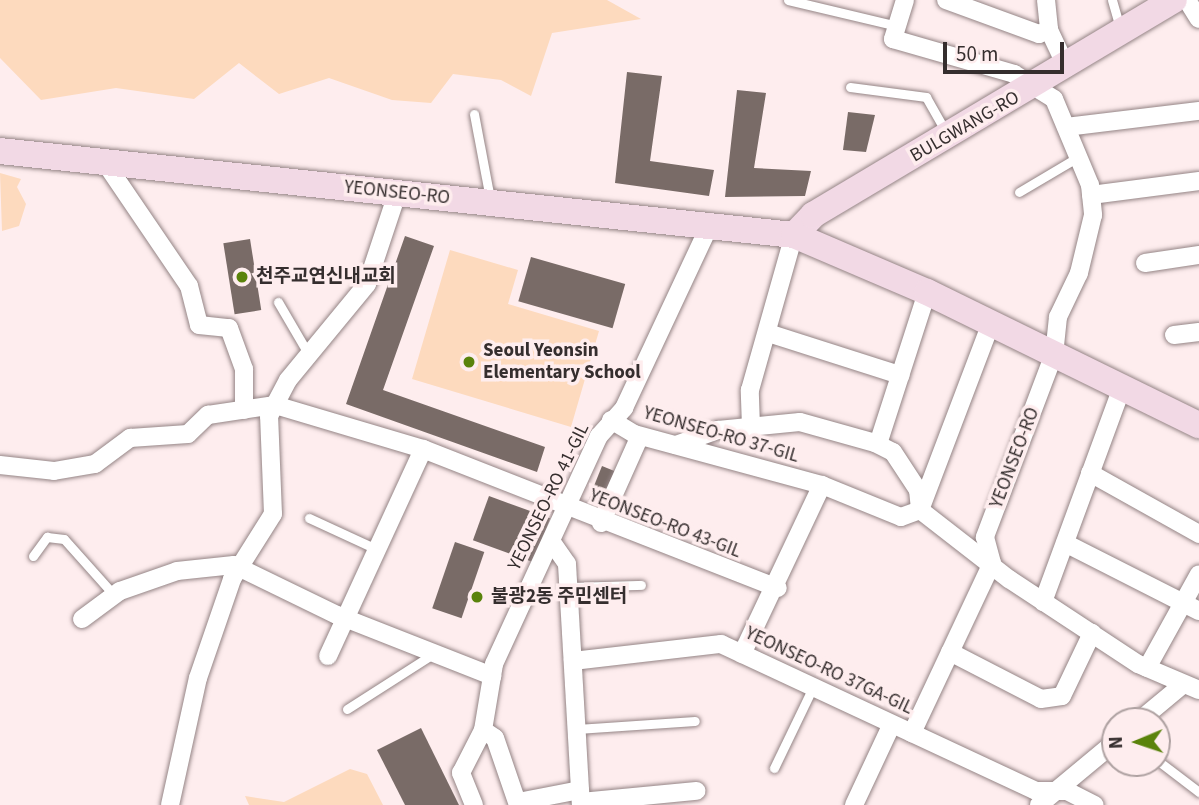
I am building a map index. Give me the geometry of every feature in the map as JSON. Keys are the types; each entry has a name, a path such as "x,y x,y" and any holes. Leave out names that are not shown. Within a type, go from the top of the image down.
{"main road":[{"name":"BULGWANG-RO","path":"794,235 813,215 948,135 1036,87 1172,1"},
{"name":"YEONSEO-RO","path":"0,151 104,160 708,229 794,235 927,292 1199,425"}],"street":[{"path":"905,0 893,39 966,57 1036,87"},
{"path":"946,0 1038,34 1049,30"},
{"path":"1046,0 1049,30 1067,68"},
{"path":"1172,1 1199,19"},
{"name":"YEONSEO-RO","path":"992,563 985,537 1054,354 1058,317 1079,273 1093,215 1091,195 1079,157 1054,99 1036,87"},
{"path":"1066,127 1199,111"},
{"path":"104,160 189,286 198,325 229,328 244,369 244,410"},
{"path":"1091,195 1199,181"},
{"path":"170,805 198,678 240,568 273,514 269,416 309,356 368,284 397,194"},
{"name":"YEONSEO-RO 41-GIL","path":"474,805 461,772 483,730 492,676 566,508 611,421 624,408 708,229"},
{"path":"751,427 750,390 794,235"},
{"path":"1145,263 1199,255"},
{"path":"878,444 927,292"},
{"path":"991,323 920,510 1043,602 1092,634 1181,686 1199,690"},
{"path":"1174,335 1199,332"},
{"path":"768,333 900,375"},
{"path":"1043,602 1122,387"},
{"path":"0,465 54,471 94,464 130,438 188,434 208,415 275,405"},
{"name":"YEONSEO-RO 43-GIL","path":"275,405 423,449 601,523 778,588"},
{"name":"YEONSEO-RO 37-GIL","path":"611,421 640,436 822,485 901,517 920,510 905,471 893,452 878,444 800,422 751,427 676,445"},
{"path":"601,523 640,436"},
{"path":"327,656 423,449"},
{"path":"1090,473 1199,534"},
{"path":"742,654 778,588 822,485"},
{"path":"551,541 567,564 581,799"},
{"path":"1065,543 1191,606"},
{"path":"912,733 992,563"},
{"path":"82,619 114,595 177,571 240,568 433,654 492,676"},
{"path":"1147,668 1191,606 1199,574"},
{"path":"950,652 1041,699 1062,696 1092,634"},
{"name":"YEONSEO-RO 37GA-GIL","path":"573,662 721,644 1035,791 1056,791 1095,805"},
{"path":"1156,707 1181,686"},
{"path":"854,805 892,724"},
{"path":"483,730 495,738 518,804 581,799 675,798 696,791"},
{"path":"1039,805 1101,754"}],"lane":[{"path":"788,0 897,26"},
{"path":"1112,0 1123,34"},
{"path":"850,87 926,97 948,135"},
{"path":"474,114 491,203"},
{"path":"1019,192 1079,157"},
{"path":"278,302 309,356"},
{"path":"309,518 376,549"},
{"path":"33,556 47,537 65,539 114,595"},
{"path":"568,587 641,585"},
{"path":"347,709 433,654"},
{"path":"774,768 813,687"},
{"path":"577,729 695,721"},
{"path":"1171,771 1199,792"}],"shaded area":[{"path":"0,0 607,0 641,19 552,33 531,96 501,80 453,74 431,103 392,100 329,78 279,94 239,63 194,99 116,88 41,100 0,58"},
{"path":"0,173 21,179 17,187 26,204 19,226 2,231"},
{"path":"450,250 518,270 508,304 599,331 571,427 412,379"},
{"path":"350,769 367,774 383,805 249,805 245,796 284,802"}],"building":[{"path":"627,72 662,76 650,161 714,170 709,196 615,183"},
{"path":"737,90 766,93 754,168 811,171 805,196 725,197"},
{"path":"848,112 875,115 866,152 843,150"},
{"path":"405,236 434,246 383,390 545,447 537,472 346,404"},
{"name":"천주교연신내교회","path":"250,239 261,310 235,314 223,243"},
{"path":"531,257 625,284 613,328 518,301"},
{"path":"602,466 619,473 610,493 594,486"},
{"path":"593,489 608,495 599,517 584,511"},
{"path":"489,496 550,518 534,562 473,540"},
{"path":"455,542 484,552 462,618 432,608"},
{"path":"421,728 459,805 405,805 377,750"}],"place":[{"name":"천주교연신내교회","path":"242,277"},
{"name":"Seoul Yeonsin Elementary School","path":"469,362"},
{"name":"불광2동 주민센터","path":"477,597"}]}
